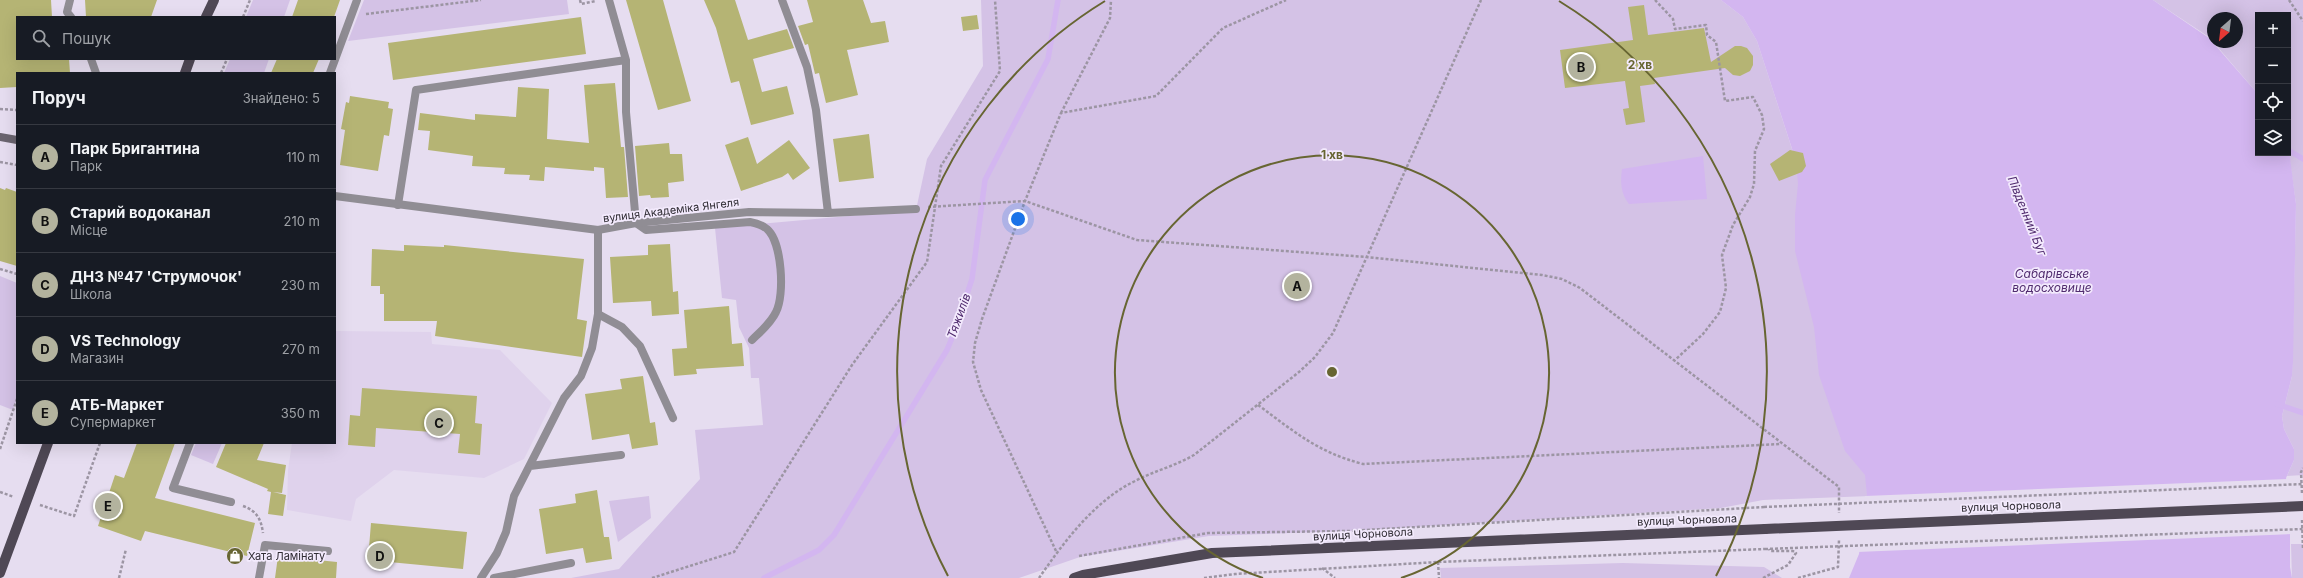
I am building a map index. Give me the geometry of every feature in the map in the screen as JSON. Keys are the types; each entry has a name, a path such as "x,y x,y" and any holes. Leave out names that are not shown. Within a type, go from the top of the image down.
{"main road":[{"path":"206,16 214,0"},
{"path":"185,72 190,60"},
{"path":"0,137 16,140"},
{"path":"0,573 48,444"},
{"name":"вулиця Чорновола","path":"1074,578 1083,575 1212,554 2303,506"}],"street":[{"path":"69,16 67,12 70,0"},
{"path":"336,57 357,0"},
{"path":"609,0 626,60 626,112 636,223 646,230 750,222 767,229 774,237 778,252 782,297 776,313 752,340"},
{"path":"782,0 807,67 816,110 828,213"},
{"path":"90,60 96,72"},
{"path":"330,72 335,60"},
{"path":"398,205 416,90 626,60"},
{"name":"вулиця Академіка Янгеля","path":"336,196 598,230 636,223 749,212 828,213 916,209"},
{"path":"481,578 497,553 506,532 514,496 564,398 581,376 592,348 598,314 598,230"},
{"path":"598,314 622,327 640,346 674,418"},
{"path":"190,444 173,488 231,502"},
{"path":"530,466 620,455"},
{"path":"259,578 264,545 328,551"},
{"path":"494,578 571,563"}],"path":[{"path":"243,16 250,0"},
{"path":"351,16 481,0"},
{"path":"580,0 581,4 604,0"},
{"path":"652,578 734,552 852,365 927,262 937,206 941,166 1000,71 995,0"},
{"path":"1056,551 981,390 973,362 975,343 982,319 1025,202 1061,113 1110,18 1111,0"},
{"path":"1061,113 1156,96 1224,28 1286,0"},
{"path":"1038,578 1056,551 1103,502 1120,489 1136,480 1179,464 1194,455 1315,358 1332,333 1481,0"},
{"path":"1655,0 1673,19 1675,29 1706,25 1707,35 1716,42 1725,101 1753,97 1762,115 1764,129 1754,151 1754,184 1750,197 1733,225 1722,255 1726,288 1720,312 1703,334 1674,361"},
{"path":"2289,0 2303,21"},
{"path":"221,72 227,60"},
{"path":"0,109 16,110"},
{"path":"0,162 16,165"},
{"path":"937,206 1025,202 1137,240 1366,257 1534,274 1562,279 1580,288 1781,444 1839,487"},
{"path":"0,269 16,274"},
{"path":"0,450 16,402"},
{"path":"1258,405 1310,443 1327,453 1363,464 1781,444"},
{"path":"74,516 100,444"},
{"path":"1079,556 1208,533 1348,531 1764,506 2303,484"},
{"path":"231,502 252,510 261,521 264,545"},
{"path":"1204,578 1233,574 1438,562 2303,529"},
{"path":"119,578 126,549"},
{"path":"1764,578 1788,565 1796,553 1793,551 1770,551 1767,549"},
{"path":"1438,562 1439,578"},
{"path":"1798,578 1838,567"},
{"path":"1322,568 1335,578"},
{"path":"1232,578 1233,574"}],"shaded area":[{"path":"253,0 290,0 284,16 246,16"},
{"path":"364,0 567,0 569,14 348,41"},
{"path":"981,0 1721,0 1743,17 1757,41 1792,149 1949,493 1763,500 1721,508 1348,531 1209,536 1080,557 1019,578 571,578 619,569 700,479 695,430 763,425 759,378 751,378 749,348 739,327 736,300 722,298 715,228 916,210 927,159 983,66"},
{"path":"2153,0 2303,0 2303,475 2287,476 2294,460 2294,449 2284,429 2282,416 2292,376 2296,204 2289,156 2291,156 2291,12 2255,12 2255,91 2218,48 2243,48 2243,12 2207,12 2207,36"},
{"path":"230,60 269,60 264,72 224,72"},
{"path":"0,276 16,283 16,402 13,410 0,405"},
{"path":"336,331 431,332 432,344 500,350 552,403 524,459 484,478 394,470 356,499 351,521 287,510 288,470 292,444 336,444"},
{"path":"196,444 222,444 213,464 191,455"},
{"path":"649,496 651,518 618,542 609,501"},
{"path":"2291,544 2303,544 2303,578 2292,578"},
{"path":"1623,563 1764,567 1782,578 1441,578 1440,568"}],"water":[{"name":"Сабарівське водосховище","path":"1721,0 2153,0 2207,37 2207,48 2218,48 2255,91 2255,156 2290,156 2296,204 2293,362 2292,376 2282,416 2284,429 2294,449 2294,460 2286,478 2290,501 2290,567 2292,578 1849,578 1859,554 1867,496 1865,475 1845,451 1819,375 1814,327 1795,251 1795,215 1798,184 1796,161 1757,41 1743,17"},
{"path":"1703,156 1707,199 1629,204 1626,200 1622,188 1622,169"}],"pier":[{"path":"2288,479 2292,500 2293,534 1857,552 1865,496"}],"building":[{"path":"0,0 51,0 52,16 16,16 16,60 69,60 70,72 16,72 16,87 0,88"},
{"path":"85,0 157,0 151,16 86,16"},
{"path":"298,0 340,0 334,16 292,16"},
{"path":"626,0 663,0 691,101 658,110"},
{"path":"704,0 735,0 748,40 787,29 794,48 753,59 762,92 787,86 794,114 751,125 739,81 731,83 716,28"},
{"path":"807,0 863,0 871,23 885,21 889,42 847,50 858,95 826,103 819,73 815,74 808,44 805,45 798,26 813,22"},
{"path":"1644,5 1648,35 1704,28 1711,62 1735,46 1741,46 1747,48 1753,56 1753,65 1750,71 1740,76 1733,75 1725,68 1654,78 1655,84 1640,86 1645,122 1626,125 1623,109 1629,108 1625,81 1565,88 1560,50 1633,40 1628,7"},
{"path":"977,15 979,29 963,31 961,17"},
{"path":"581,17 586,54 393,80 388,43"},
{"path":"277,60 319,60 313,72 271,72"},
{"path":"615,83 621,147 624,147 628,197 606,198 604,168 594,167 594,171 545,167 544,181 529,180 530,175 504,174 505,168 472,166 473,156 428,150 430,131 418,130 420,113 475,120 475,114 516,117 518,87 549,89 547,139 589,143 584,85"},
{"path":"350,96 389,102 388,108 393,109 389,136 384,135 378,171 340,165 345,130 341,129 346,102 349,103"},
{"path":"869,134 874,178 839,182 833,139"},
{"path":"748,137 757,164 789,140 810,168 793,180 788,173 782,177 741,191 725,145"},
{"path":"669,143 670,154 682,154 684,181 668,183 669,197 651,198 650,195 639,196 635,146"},
{"path":"1790,150 1803,153 1806,166 1802,172 1779,181 1770,164"},
{"path":"0,188 5,190 6,188 16,192 16,266 0,261"},
{"path":"670,244 673,292 678,291 679,314 652,316 651,301 613,303 610,257 648,255 648,245"},
{"path":"404,245 444,247 444,245 584,259 577,319 587,321 582,357 435,336 437,321 384,321 384,294 380,294 380,286 371,286 372,249 404,251"},
{"path":"729,306 732,344 742,343 744,366 696,369 697,374 674,376 672,349 687,348 684,310"},
{"path":"643,376 650,423 655,422 658,445 632,449 629,434 592,440 585,394 622,389 620,379"},
{"path":"362,388 477,396 475,423 482,424 480,455 458,453 460,434 376,428 375,447 348,445 350,415 360,416"},
{"path":"137,444 175,444 155,498 255,523 247,556 145,531 141,541 98,526 115,475 124,478"},
{"path":"226,444 264,444 257,460 286,465 282,493 273,492 286,495 283,516 268,514 271,492 267,491 268,489 216,467"},
{"path":"597,490 604,537 609,537 612,559 586,563 583,548 546,554 539,509 576,503 575,494"},
{"path":"371,523 467,532 463,569 368,560"},
{"path":"278,556 337,562 336,578 275,578"}],"waterway":[{"name":"Тяжилів","path":"764,578 819,550 834,535 947,350 972,279 985,180 1048,59 1058,0"},
{"path":"2291,152 2303,159"},
{"path":"2277,404 2303,413"}],"place":[{"name":"Старий водоканал","path":"1581,67"},
{"name":"Парк Бригантина","path":"1297,286"},
{"name":"ДНЗ №47 'Струмочок'","path":"439,423"},
{"name":"АТБ-Маркет","path":"108,506"},
{"name":"Хата Ламінату","path":"235,556"},
{"name":"VS Technology","path":"380,556"}],"water label":[{"name":"Південний Буг","path":"2027,216"}]}
